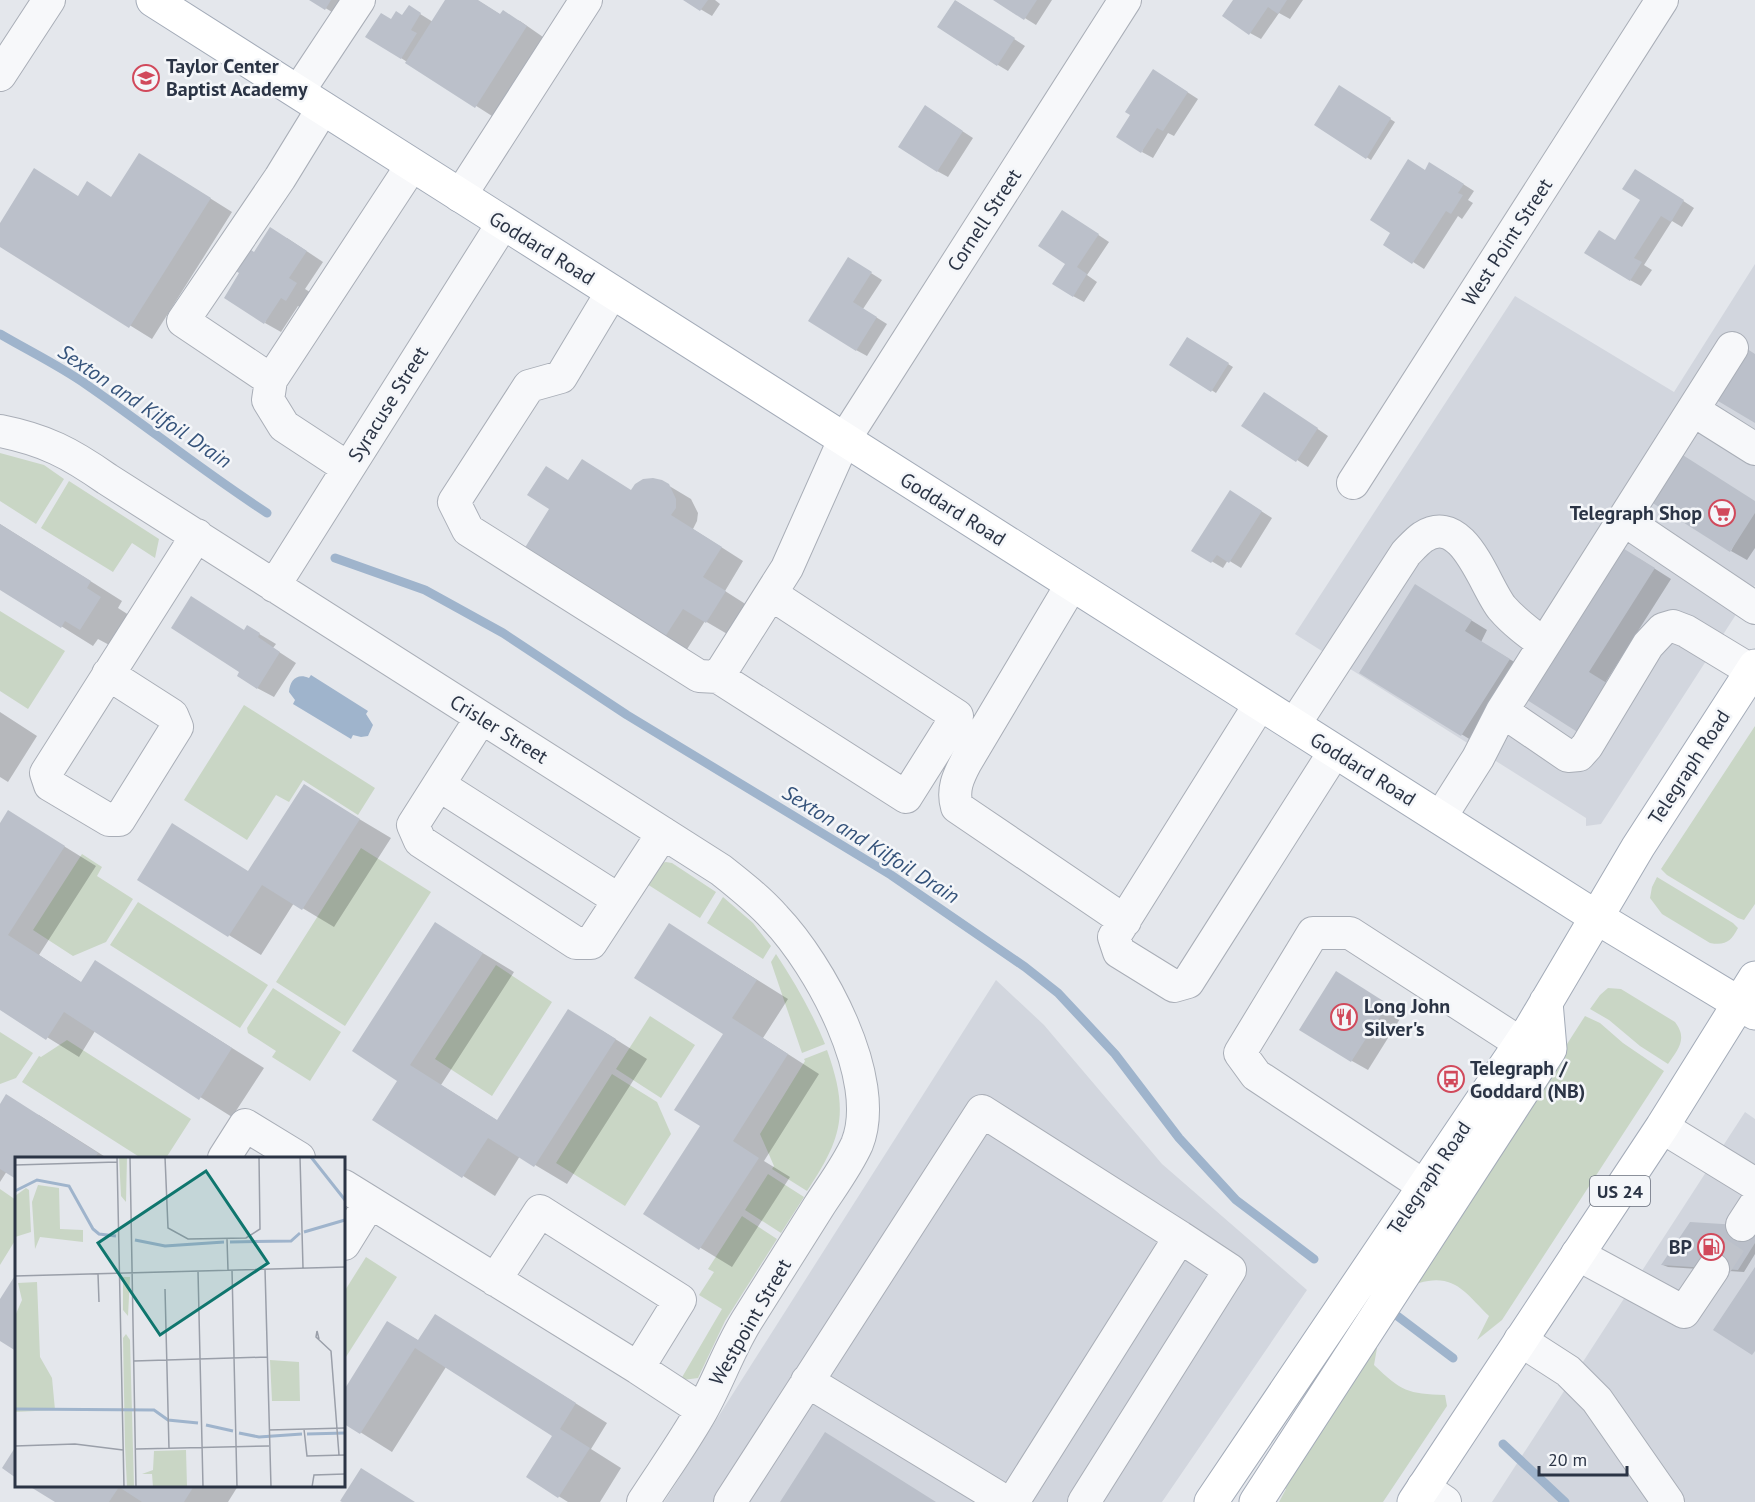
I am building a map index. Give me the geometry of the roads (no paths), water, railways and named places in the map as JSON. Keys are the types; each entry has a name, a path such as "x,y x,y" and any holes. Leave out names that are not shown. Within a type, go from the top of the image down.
{"main road":[{"name":"Goddard Road","path":"153,0 1596,917 1750,998"},
{"name":"Telegraph Road","path":"1211,1502 1520,1043 1638,847 1753,668"},
{"name":"US 24","path":"1427,1497 1461,1431 1750,998"},
{"path":"1256,1502 1550,1049 1546,1002"}],"street":[{"path":"0,75 11,35 49,0"},
{"path":"271,380 183,321 280,178 310,100 359,0"},
{"path":"460,196 586,0"},
{"name":"Cornell Street","path":"718,677 787,568 844,440 1125,0"},
{"name":"West Point Street","path":"1353,483 1662,0"},
{"path":"348,468 284,426 268,400 271,380 412,165"},
{"name":"Syracuse Street","path":"274,586 503,223"},
{"path":"612,292 561,377 529,386 454,502 468,530 699,676 718,677 906,797 957,716 771,594"},
{"path":"1440,818 1479,758 1502,711 1732,348"},
{"path":"1693,410 1755,449"},
{"name":"Crisler Street","path":"0,431 30,437 79,459 274,586 721,870 756,898 784,928 818,976 844,1030 859,1072 863,1098 857,1143"},
{"path":"1624,519 1755,608"},
{"path":"1294,725 1406,553 1422,537 1436,531 1452,535 1462,542 1486,578 1501,607 1544,644"},
{"path":"108,674 172,715 177,727 119,820 109,820 50,785 46,773 108,674 197,535"},
{"path":"1072,584 966,762 957,780 954,797 957,807 1125,921"},
{"path":"1502,711 1568,756 1579,755 1587,746 1648,645 1663,629 1673,626 1686,631 1753,668"},
{"path":"1260,704 1114,937 1119,952 1174,986 1188,982 1335,751"},
{"path":"481,718 413,825 420,841 576,943 591,943 663,833"},
{"path":"439,785 620,900"},
{"path":"1424,1186 1256,1075 1240,1053 1313,933 1350,933 1520,1043"},
{"path":"730,1502 982,1111 1230,1270 1084,1502"},
{"path":"225,1157 245,1125 297,1157"},
{"path":"1662,1127 1755,1184"},
{"name":"Westpoint Street","path":"643,1502 702,1410 745,1322 857,1143"},
{"path":"345,1187 702,1410"},
{"path":"345,1242 370,1202"},
{"path":"495,1280 540,1211 680,1300 638,1368"},
{"path":"1013,1502 1180,1237"},
{"path":"1577,1254 1684,1312 1713,1269"},
{"path":"1520,1340 1568,1371 1597,1400 1668,1502"},
{"path":"807,1381 1006,1502"}],"water":[{"path":"311,675 368,711 366,714 373,725 368,736 353,735 351,739 293,704 295,700 289,692 291,684 298,677 309,678"}],"waterway":[{"name":"Sexton and Kilfoil Drain","path":"0,334 77,378 267,513"},
{"name":"Sexton and Kilfoil Drain","path":"335,558 425,590 503,633 627,715 891,875 1025,967 1058,993 1115,1054 1179,1138 1236,1200 1314,1259"},
{"name":"Sexton and Kilfoil Drain","path":"1396,1315 1453,1358"},
{"name":"Sexton and Kilfoil Drain","path":"1503,1444 1565,1502"}],"tunnel":[{"path":"1713,1269 1742,1225"}],"place":[{"name":"Taylor Center Baptist Academy","path":"146,78"},
{"name":"Telegraph Shop","path":"1722,513"},
{"name":"Long John Silver's","path":"1344,1017"},
{"name":"Telegraph / Goddard (NB)","path":"1451,1079"},
{"name":"BP","path":"1711,1247"}]}
